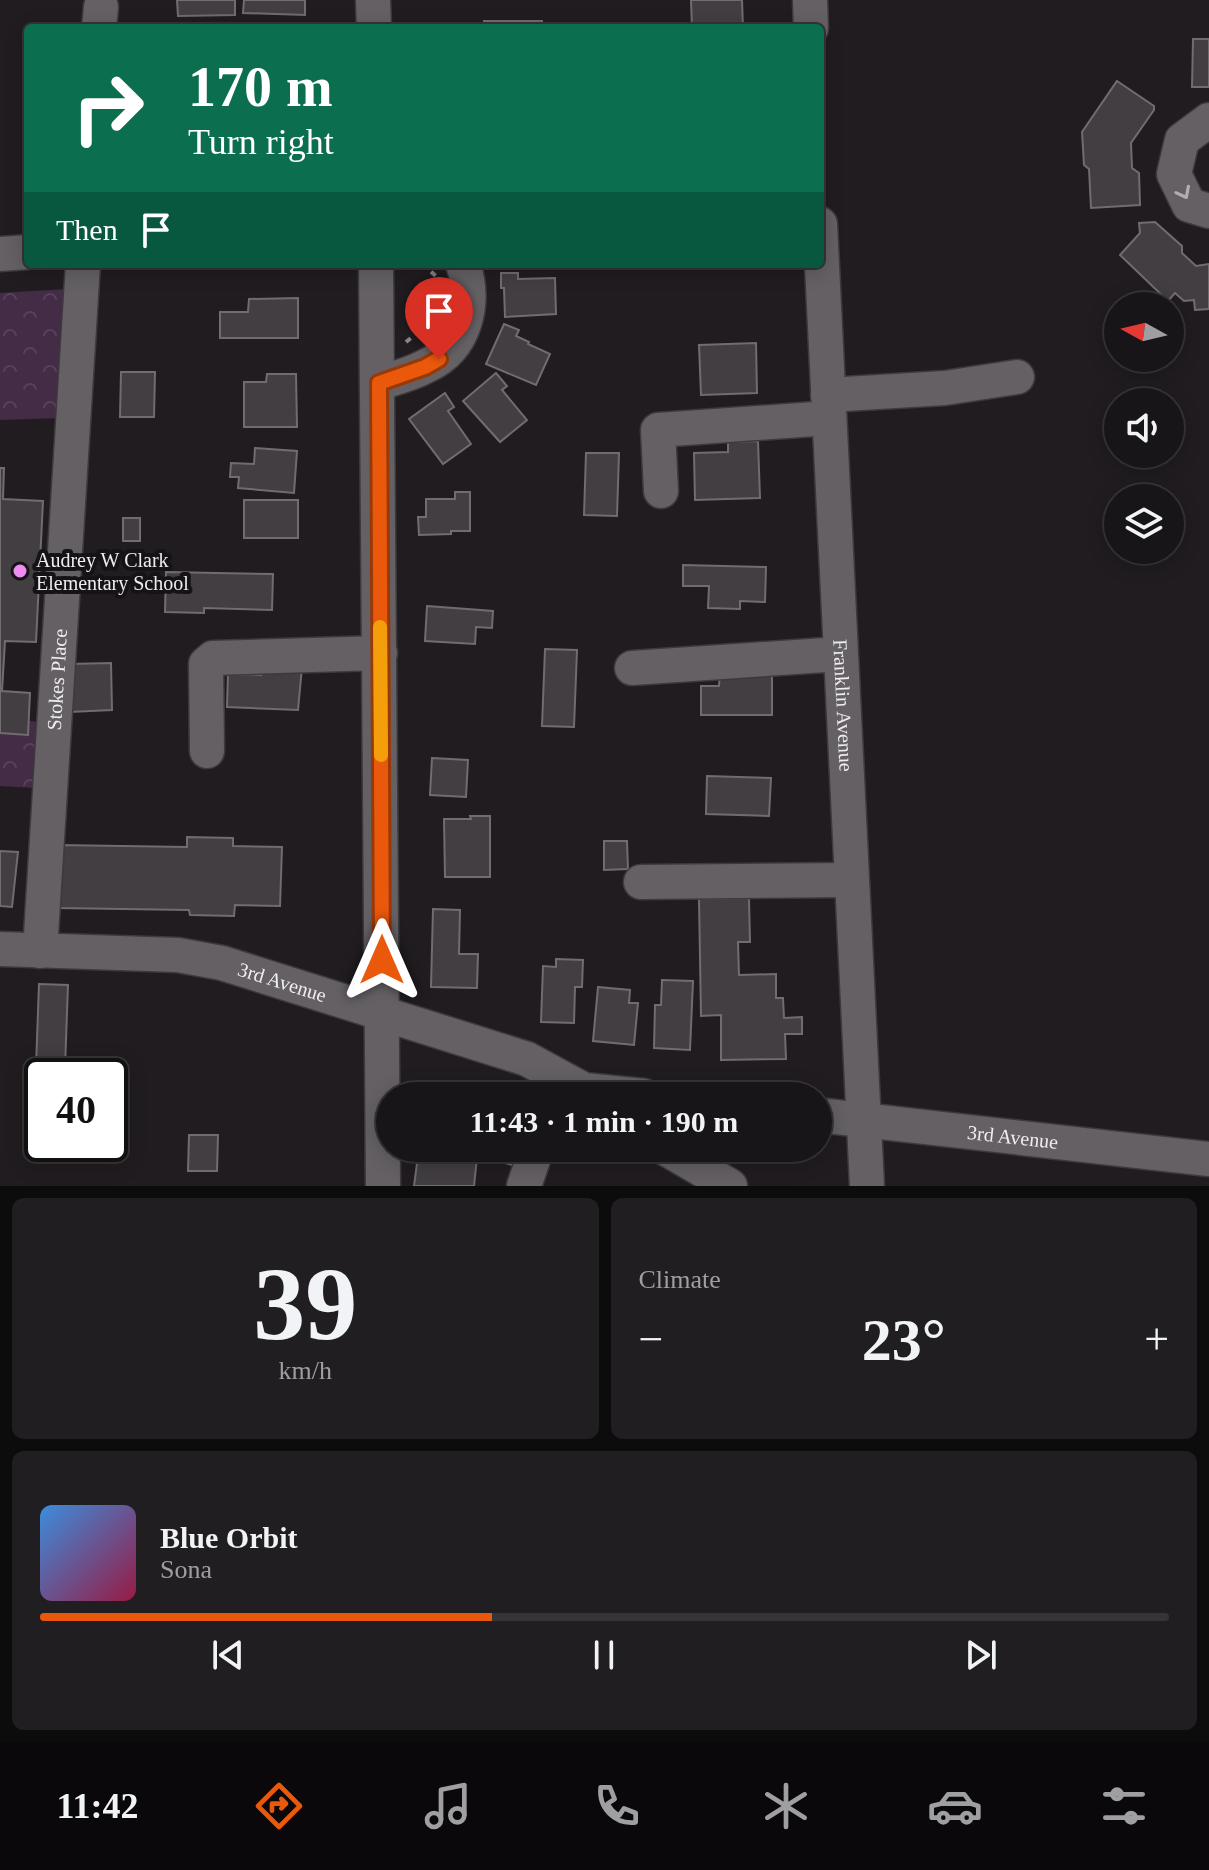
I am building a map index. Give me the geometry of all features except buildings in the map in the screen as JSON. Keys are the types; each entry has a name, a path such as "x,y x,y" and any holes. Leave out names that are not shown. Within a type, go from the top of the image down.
{"street":[{"path":"373,0 374,24"},
{"path":"810,0 811,24"},
{"path":"1209,120 1182,140 1174,174 1189,205 1209,211"},
{"path":"0,254 24,252"},
{"name":"Stokes Place","path":"40,951 83,268"},
{"path":"376,268 383,1186"},
{"path":"379,383 433,363 462,334 468,312 464,268"},
{"name":"Franklin Avenue","path":"822,268 867,1186"},
{"path":"661,491 658,430 1017,377"},
{"path":"207,751 208,660 380,653"},
{"path":"632,668 840,654"},
{"path":"641,882 851,880"},
{"name":"3rd Avenue","path":"0,949 178,955 222,963 527,1059 561,1082"},
{"name":"3rd Avenue","path":"832,1116 1209,1159"},
{"path":"524,1186 532,1162"},
{"path":"689,1162 730,1186"}],"path":[{"path":"427,268 437,276 437,290"},
{"path":"396,345 404,344 438,316"}],"green space":[{"path":"67,289 60,418 0,420 0,293"},
{"path":"29,721 40,722 36,788 0,786 0,733 28,735"}],"slow traffic":[{"path":"380,627 381,755"}],"place":[{"name":"Audrey W Clark Elementary School","path":"20,571"}],"route":[{"path":"382,960 379,383 439,359"}]}
